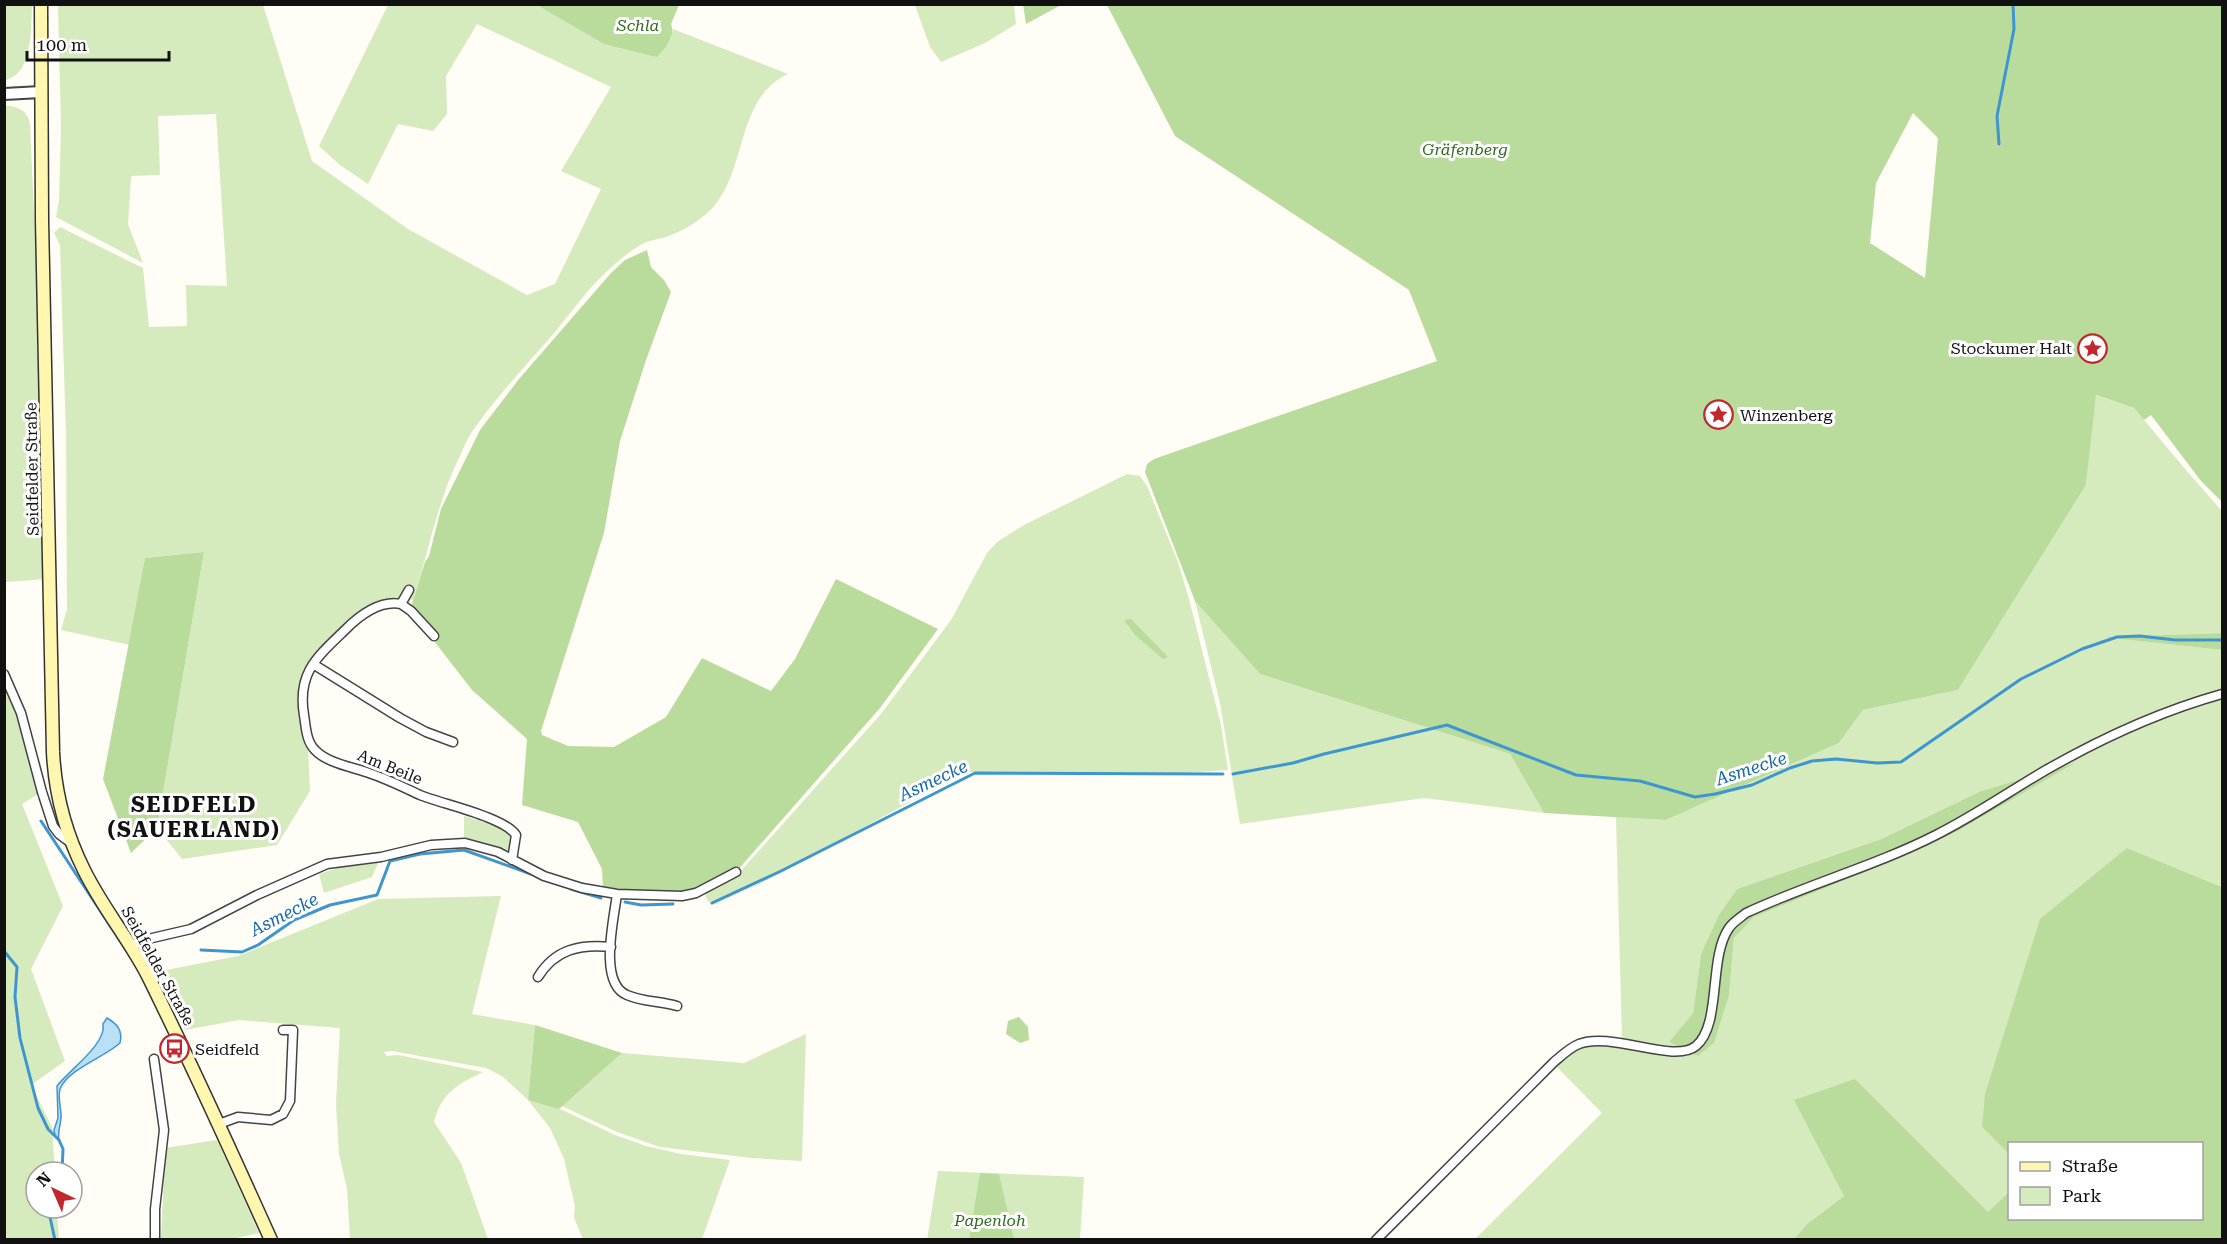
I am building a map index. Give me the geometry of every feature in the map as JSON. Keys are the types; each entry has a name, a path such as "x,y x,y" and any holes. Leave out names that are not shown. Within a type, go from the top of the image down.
{"main road":[{"name":"Seidfelder Straße","path":"41,4 54,772 72,843 85,872 131,946 169,1019 219,1124 269,1239"}],"street":[{"path":"4,94 41,92"},
{"path":"409,590 401,604 411,610 434,636"},
{"name":"Am Beile","path":"401,604 388,604 359,618 332,643 314,664 307,674 302,691 307,736 314,750 324,757 512,829 516,835 512,860"},
{"path":"314,664 400,718 426,732 453,742"},
{"name":"Seidfelder Straße","path":"4,674 21,713 53,826 59,834 72,843"},
{"path":"1376,1239 1520,1095 1570,1049 1592,1041 1680,1052 1696,1046 1705,1032 1710,1016 1719,951 1723,940 1735,921 1746,913 1926,841 2098,742 2159,715 2223,694"},
{"path":"131,946 148,939 191,929 257,895 327,864 381,857 431,845 465,843 498,852 544,876 582,888 616,894 682,896 696,893 736,873"},
{"path":"616,894 611,974 619,990 634,998 661,1001 677,1006"},
{"path":"538,977 544,967 570,950 584,946 611,947"},
{"path":"219,1124 238,1117 271,1120 283,1114 288,1108 293,1030 283,1030"},
{"path":"154,1059 164,1130 154,1209 155,1239"}],"green space":[{"path":"1023,4 1061,4 1061,5 1026,24"},
{"path":"4,5 32,5 26,60 14,76 5,80"},
{"path":"58,5 263,5 312,161 408,229 527,295 555,284 601,189 561,171 611,87 477,24 446,76 447,114 433,131 398,124 368,184 340,165 319,146 388,5 537,5 554,14 670,41 673,29 788,74 772,85 760,99 751,115 733,171 715,205 699,220 686,228 640,245 607,271 504,390 473,430 443,496 413,600 396,597 381,602 307,668 301,680 297,700 308,748 310,791 277,845 182,859 157,828 204,552 145,558 130,645 61,630 67,609 66,435 60,245 54,233 60,227 143,268 149,327 187,326 186,285 227,286 216,114 158,116 160,175 131,176 128,224 143,263 56,217 59,201 61,128"},
{"name":"Schla","path":"537,5 679,5 671,24 671,38 657,57 604,44"},
{"path":"915,5 1014,5 1016,24 985,43 941,62 930,47"},
{"name":"Gräfenberg","path":"1107,5 2222,5 2222,502 2201,481 2151,415 2144,420 2134,408 2096,395 2086,485 1958,690 1863,710 1839,743 1666,820 1544,813 1510,754 1260,674 1195,601 1145,472 1147,464 1154,459 1437,361 1409,290 1175,136","holes":["1913,113 1938,138 1925,278 1870,243 1876,183"]},
{"path":"4,105 24,112 30,124 46,579 6,582"},
{"path":"647,250 651,267 664,280 671,292 620,441 604,533 541,731 542,735 568,746 614,747 666,717 702,658 771,691 795,659 836,579 938,629 880,708 736,872 695,891 664,895 603,890 602,869 578,822 522,805 527,739 472,690 410,610 429,556 441,509 480,430 519,379 611,273 625,260"},
{"path":"2095,395 2134,408 2222,511 2222,633 2110,637 2222,650 2222,691 2164,710 2029,777 1981,791 1881,839 1737,889 1701,954 1693,1013 1669,1042 1680,1047 1622,1040 1616,817 1666,820 1839,743 1863,710 1958,690 2086,485"},
{"path":"1127,474 1140,476 1147,486 1178,562 1221,725 1228,770 1184,773 971,772 950,780 773,877 713,905 707,900 704,891 738,874 881,714 951,620 987,553 997,542 1024,525"},
{"path":"204,552 157,828 131,853 103,779 145,558"},
{"path":"1195,601 1260,674 1510,754 1544,813 1424,798 1240,824 1220,703"},
{"path":"1131,619 1168,657 1163,659 1135,635 1124,620"},
{"path":"2222,633 2222,650 2104,637"},
{"path":"4,679 15,705 40,793 22,804 63,906 31,969 65,1061 31,1085 52,1127 54,1160 24,1160 24,1220 58,1220 59,1239 5,1239"},
{"path":"2222,697 2222,887 2127,848 1982,1127 2008,1152 2008,1193 1988,1213 1844,1196 1807,1224 1794,1239 1474,1240 1602,1113 1555,1065 1573,1051 1591,1044 1681,1055 1729,995 1734,938 1754,917 1875,868 2072,765 2055,769 2163,717"},
{"path":"2075,763 1959,830 1875,868 1754,917 1734,938 1729,995 1714,1043 1698,1056 1669,1042 1693,1013 1701,954 1719,915 1737,889 1881,839 1981,791"},
{"path":"464,816 493,825 511,835 510,851 464,837"},
{"path":"2127,848 2222,887 2222,1239 1794,1239 1807,1224 1844,1196 1794,1100 1855,1079 1988,1212 2008,1193 2008,1220 2203,1220 2203,1142 2008,1142 2008,1153 1982,1127 1985,1094 2040,919"},
{"path":"359,861 378,863 372,877 324,893 319,874"},
{"path":"501,896 472,1014 535,1025 528,1100 502,1076 486,1068 392,1051 384,1052 387,1056 398,1055 483,1072 458,1085 446,1097 434,1122 461,1163 488,1239 350,1239 347,1189 339,1154 336,1104 340,1028 239,1020 185,1030 156,972 238,956 378,899"},
{"path":"1019,1017 1028,1027 1029,1040 1020,1043 1006,1034 1008,1021"},
{"path":"535,1025 622,1053 559,1109 528,1100"},
{"path":"806,1034 802,1161 751,1158 660,1147 617,1132 562,1106 622,1053 744,1063"},
{"path":"528,1100 556,1107 615,1135 646,1146 681,1154 730,1160 702,1239 583,1239 574,1218 575,1206 564,1159 550,1128"},
{"path":"217,1140 259,1233 232,1239 161,1240 165,1148"},
{"path":"938,1171 1084,1177 1080,1239 927,1240"},
{"name":"Papenloh","path":"980,1173 999,1174 1014,1239 969,1239"}],"water":[{"path":"107,1018 118,1028 121,1034 120,1043 79,1069 64,1082 59,1092 61,1117 59,1140 54,1130 58,1118 57,1086 99,1040"}],"waterway":[{"path":"1999,144 1997,116 2014,29 2013,4"},
{"name":"Asmecke","path":"1233,774 1293,763 1447,725 1576,775 1640,781 1695,797 1752,785 1812,761 1836,759 1877,763 1901,762 2021,679 2082,649 2117,637 2222,640"},
{"name":"Asmecke","path":"712,903 781,871 975,773 1223,774"},
{"name":"Asmecke","path":"41,821 132,959"},
{"name":"Asmecke","path":"201,950 242,952 258,945 294,920 330,905 377,895 390,861 420,854 464,850 531,874"},
{"name":"Asmecke","path":"571,889 601,898"},
{"name":"Asmecke","path":"625,902 641,905 673,904"},
{"path":"4,951 17,967 15,997 20,1038 38,1108 48,1129 59,1140 63,1149 63,1160"},
{"path":"51,1220 55,1240"}],"place":[{"name":"Stockumer Halt","path":"2093,348"},
{"name":"Winzenberg","path":"1719,415"},
{"name":"Seidfeld","path":"174,1049"}],"district":[{"name":"SEIDFELD (SAUERLAND)","path":"194,816"}]}
